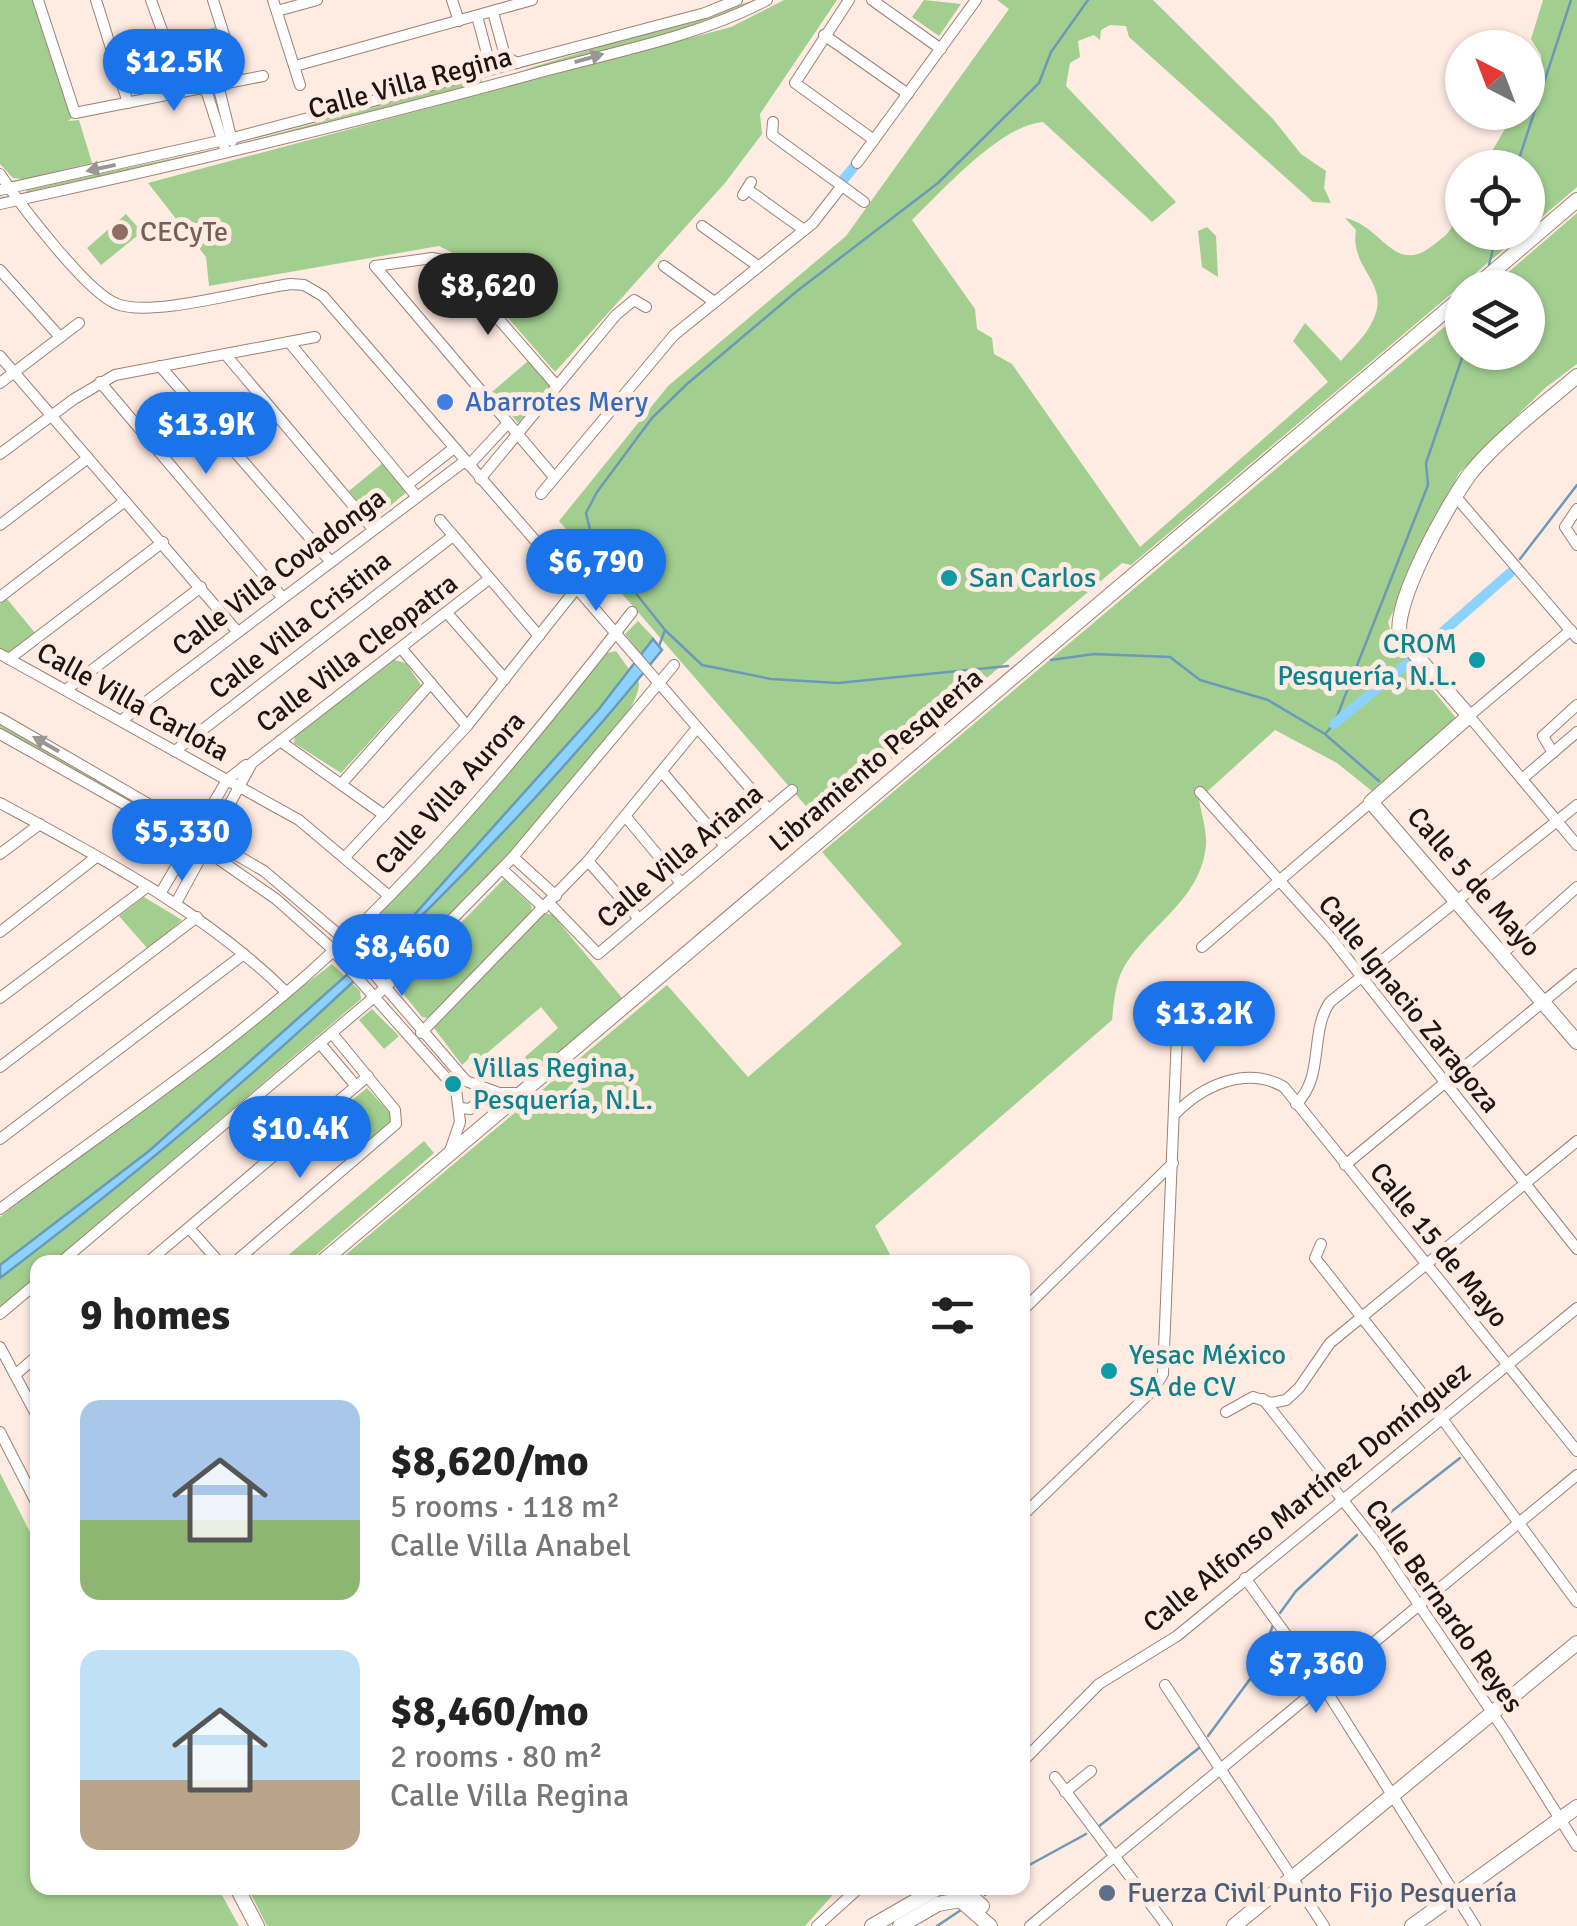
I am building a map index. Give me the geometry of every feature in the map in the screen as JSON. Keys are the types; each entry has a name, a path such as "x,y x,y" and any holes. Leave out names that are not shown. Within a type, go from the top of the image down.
{"main road":[{"path":"1495,270 1577,200"},
{"name":"Libramiento Pesquería","path":"330,1255 1445,311"},
{"path":"1371,802 1470,716 1405,644 1396,625 1407,594 1456,498 1496,448 1577,376"},
{"name":"Calle 5 de Mayo","path":"1371,802 1577,1042"},
{"path":"1234,1926 1577,1643"},
{"path":"1412,1926 1577,1807"},
{"path":"242,1895 257,1926"},
{"path":"872,1926 926,1895"},
{"path":"900,1926 953,1895"},
{"path":"961,1895 990,1926"},
{"path":"962,1895 998,1926"}],"street":[{"path":"38,0 72,110 78,114 263,76"},
{"path":"96,0 128,104"},
{"path":"152,0 213,88"},
{"path":"213,0 213,88 225,137 240,152"},
{"path":"300,86 275,6 317,0"},
{"path":"452,0 459,21"},
{"path":"295,66 532,0"},
{"name":"Calle Villa Regina","path":"480,88 499,66 706,13 736,0"},
{"name":"Calle Villa Regina","path":"11,192 240,152 720,21 768,0"},
{"path":"849,0 796,78 797,86 874,140"},
{"path":"872,0 941,49"},
{"path":"857,163 971,2"},
{"path":"493,12 499,66"},
{"path":"478,16 499,66"},
{"path":"824,35 908,94"},
{"path":"520,62 518,70 524,76"},
{"path":"480,88 487,81 480,74 499,66 524,76"},
{"name":"Calle Villa Regina","path":"11,192 480,74"},
{"path":"773,122 772,136 864,202"},
{"path":"218,157 225,137"},
{"path":"541,494 645,366 713,301 804,230 841,187"},
{"path":"747,188 804,230"},
{"path":"11,192 96,292 118,305 148,308 284,284 309,287 328,301 769,810"},
{"path":"702,226 758,266"},
{"path":"554,477 379,268 444,260 556,385"},
{"path":"664,266 713,301"},
{"path":"0,270 60,336"},
{"path":"480,479 630,301 646,307"},
{"path":"0,383 79,322"},
{"path":"0,454 100,382 160,366 315,337"},
{"path":"288,342 417,497"},
{"path":"226,355 373,529"},
{"path":"0,356 236,630"},
{"path":"160,366 330,561"},
{"path":"100,382 282,597"},
{"name":"Calle Villa Covadonga","path":"122,720 236,630 467,463 508,423"},
{"name":"Calle Villa Covadonga","path":"407,485 454,448"},
{"path":"0,525 88,458"},
{"path":"1456,498 1574,634 1470,716 1577,845"},
{"path":"0,598 125,501"},
{"path":"1577,509 1565,527 1577,545"},
{"path":"440,520 539,636"},
{"name":"Calle Villa Cristina","path":"175,751 453,536"},
{"path":"4,656 163,542"},
{"name":"Calle Villa Cleopatra","path":"160,894 232,782 489,579"},
{"path":"67,690 201,587"},
{"path":"346,856 467,726 576,589"},
{"name":"Calle Villa Aurora","path":"0,1209 286,992 339,947 537,733 632,612"},
{"path":"447,613 504,679"},
{"path":"402,648 467,726"},
{"name":"Calle Villa Carlota","path":"4,656 299,820 388,895"},
{"path":"69,1255 326,1039 378,990 513,857 674,665"},
{"path":"343,782 431,683"},
{"path":"1553,753 1543,736 1577,705"},
{"path":"0,718 210,837 273,878 378,990 423,1031 466,1081 499,1093 525,1092"},
{"path":"413,1040 588,861 697,728"},
{"path":"1522,778 1577,732"},
{"path":"0,734 204,849 339,947 357,954 413,1040 456,1089 460,1104"},
{"path":"280,741 343,782 384,815"},
{"path":"663,773 725,846"},
{"name":"Calle Villa Cleopatra","path":"176,903 210,837 232,782"},
{"name":"Calle Villa Ariana","path":"550,902 596,955 792,790"},
{"name":"Calle Ignacio Zaragoza","path":"1200,792 1362,980 1577,1248"},
{"path":"1202,948 1371,802"},
{"path":"0,803 176,903 244,954 286,992"},
{"path":"1296,1104 1312,1080 1322,1015 1333,999 1362,980 1577,805"},
{"path":"626,818 681,883"},
{"path":"0,854 40,824"},
{"path":"513,857 550,902"},
{"path":"0,932 95,858"},
{"path":"588,861 638,919"},
{"path":"502,869 550,902"},
{"path":"1503,953 1577,887"},
{"path":"0,998 147,888"},
{"path":"0,1067 198,918"},
{"path":"0,1139 244,954"},
{"path":"1345,1165 1577,974"},
{"path":"1030,1508 1154,1389 1163,1374 1178,1011"},
{"path":"243,1255 397,1120 396,1110 368,1076 326,1039"},
{"path":"326,1039 356,1086"},
{"path":"157,1255 368,1076"},
{"name":"Calle 15 de Mayo","path":"1176,1114 1217,1082 1259,1079 1284,1087 1577,1451"},
{"path":"444,1158 460,1124 464,1086 480,1087"},
{"path":"460,1104 470,1108 483,1097 480,1087"},
{"path":"497,1115 504,1101 499,1093"},
{"path":"460,1124 465,1131 481,1128"},
{"path":"1226,1412 1254,1397 1279,1403 1299,1388 1330,1342 1577,1141"},
{"path":"1030,1303 1174,1163"},
{"path":"190,1228 213,1255"},
{"path":"1321,1244 1314,1258 1443,1420 1577,1602"},
{"path":"0,1314 30,1289"},
{"name":"Calle Alfonso Martínez Domínguez","path":"1030,1754 1099,1684 1177,1636 1577,1308"},
{"path":"0,1347 30,1403"},
{"path":"14,1374 30,1361"},
{"name":"Calle Bernardo Reyes","path":"1263,1400 1419,1604 1577,1846"},
{"path":"0,1432 30,1490"},
{"path":"1030,1926 1577,1475"},
{"path":"1246,1578 1322,1684 1474,1926"},
{"path":"1165,1684 1324,1926"},
{"path":"1065,1792 1092,1771"},
{"path":"1054,1777 1113,1860 1167,1926"},
{"path":"817,1926 843,1895"},
{"path":"831,1911 850,1895"}],"green space":[{"path":"0,0 35,0 72,118 68,121 79,120 92,163 23,179 13,178 0,164"},
{"path":"755,0 641,41 523,70"},
{"path":"784,0 837,0 760,114 762,134 725,183 555,372 451,252 439,246 209,286 206,257 148,183 731,27"},
{"path":"924,0 961,4 939,36 912,17"},
{"path":"997,0 1153,0 1273,119 1301,154 1326,171 1324,188 1331,203 1313,202 1129,37 1126,26 1110,25 1101,30 1100,40 1094,35 1078,41 1080,57 1070,63 1066,86 1176,202 1152,222 1043,122 1009,134 991,147 912,220 975,309 977,329 992,338 994,354 1012,364 1140,547 1328,382 1293,341 1305,323 1341,361 1368,329 1377,310 1375,287 1359,256 1356,230 1345,218 1358,222 1388,246 1408,255 1419,254 1445,235 1445,250 1503,250 1479,270 1445,270 1445,299 1131,565 1122,563 827,814 812,813 559,521 668,386 846,236 1009,9"},
{"path":"1543,0 1577,0 1577,187 1545,214 1545,150 1493,150 1504,130 1545,130 1545,30 1534,30"},
{"path":"215,27 230,71 191,81 175,41"},
{"path":"481,78 482,84 249,143 250,141"},
{"path":"215,152 26,192 27,189"},
{"path":"1577,213 1577,364 1545,388 1459,473 1388,622 1394,643 1456,718 1373,792 1337,763 1275,730 1199,799 1206,839 1202,864 1185,896 1124,967 1112,1020 875,1226 890,1255 345,1255 667,985 748,1077 902,944 822,852 1445,326 1445,370 1545,370 1545,270 1511,270 1534,250 1545,250 1545,241"},
{"path":"126,214 142,232 101,265 87,248"},
{"path":"1207,227 1216,236 1218,277 1202,267 1198,231"},
{"path":"528,361 550,386 518,423 492,392"},
{"path":"384,462 408,491 373,520 349,491"},
{"path":"7,599 36,634 9,652 0,648 0,604"},
{"path":"638,621 654,638 641,654 625,634"},
{"path":"616,651 639,683 631,707 607,742 491,874 394,972 385,971 358,943 359,935 490,794 607,653"},
{"path":"394,660 406,663 421,685 341,773 294,743 295,736"},
{"path":"0,725 181,827 181,830 0,730"},
{"path":"504,879 531,905 532,912 428,1018 422,1017 398,987"},
{"path":"144,897 182,920 148,949 119,916"},
{"path":"544,914 552,914 623,999 536,1071 525,1057 558,1028 541,1007 479,1060 473,1055 462,1065 434,1028"},
{"path":"332,964 360,991 361,999 61,1255 30,1255 30,1282 0,1308 0,1217"},
{"path":"372,1009 399,1036 384,1049 359,1020"},
{"path":"367,1088 392,1115 391,1121 361,1146 334,1115"},
{"path":"424,1141 434,1153 316,1255 288,1255"},
{"path":"0,1473 30,1532 30,1895 222,1895 239,1926 0,1926"},
{"path":"252,1895 833,1895 805,1926 267,1926"}],"water":[{"path":"653,639 662,650 512,823 432,905 266,1061 91,1208 0,1278 0,1265 149,1151 414,915 599,709"}],"waterway":[{"path":"659,646 665,630 592,538 586,513 597,492 652,418 687,384 797,291 938,183 1039,83 1051,52 1088,0"},
{"path":"1522,150 1571,0"},
{"path":"839,185 857,163"},
{"path":"1489,265 1493,250"},
{"path":"1051,660 1094,654 1170,657 1200,680 1268,700 1325,734 1334,724 1428,485 1426,463 1458,370"},
{"path":"1520,559 1577,485"},
{"path":"1422,650 1510,573"},
{"path":"666,631 702,665 771,679 838,683 1008,666"},
{"path":"1334,724 1410,661"},
{"path":"1326,735 1379,781"},
{"path":"1410,810 1469,870"},
{"path":"1373,1526 1460,1458"},
{"path":"1280,1613 1296,1591 1357,1535"},
{"path":"1208,1736 1256,1671 1273,1625"},
{"path":"1098,1827 1199,1748"},
{"path":"1030,1865 1086,1834"},
{"path":"937,1926 961,1910"}],"place":[{"name":"CECyTe","path":"120,232"},
{"name":"Abarrotes Mery","path":"445,402"},
{"name":"San Carlos","path":"949,578"},
{"name":"CROM Pesquería, N.L.","path":"1477,660"},
{"name":"Villas Regina, Pesquería, N.L.","path":"453,1084"},
{"name":"Yesac México SA de CV","path":"1109,1371"},
{"name":"Fuerza Civil Punto Fijo Pesquería","path":"1107,1893"}]}
